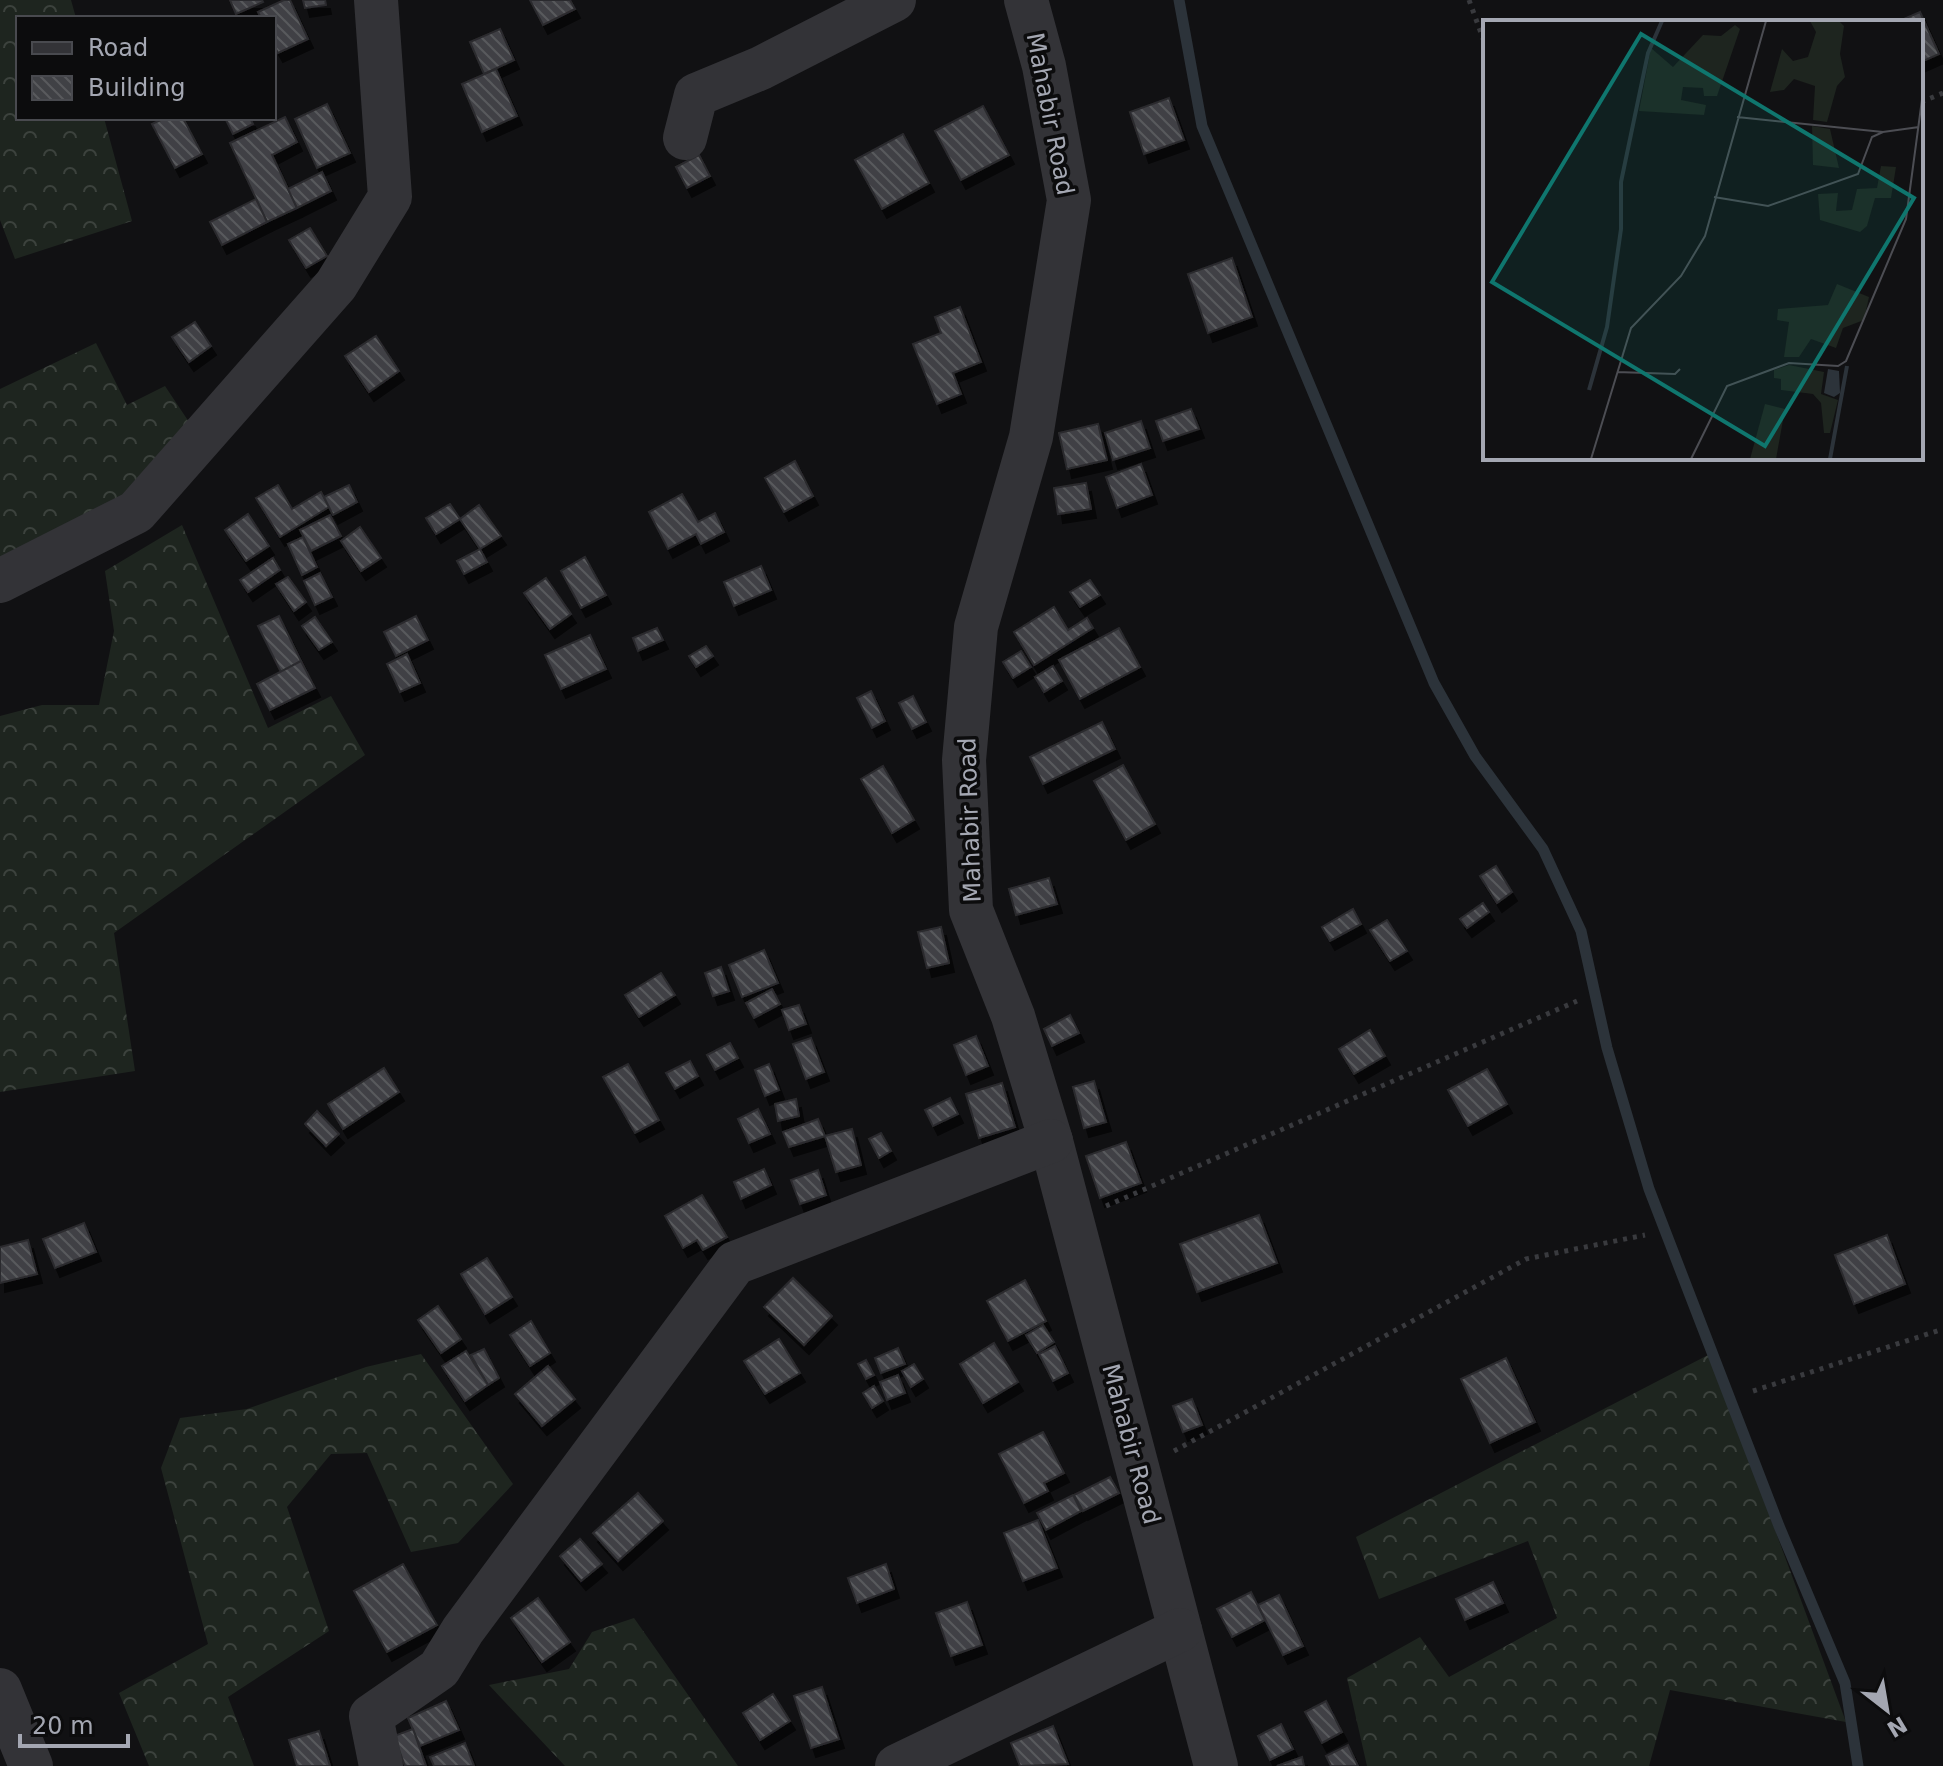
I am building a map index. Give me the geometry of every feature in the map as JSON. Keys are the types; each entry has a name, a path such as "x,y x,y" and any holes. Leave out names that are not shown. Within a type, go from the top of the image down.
{"street":[{"path":"0,581 136,512 336,285 390,197 376,0"},
{"path":"685,138 696,95 761,68 894,0"},
{"name":"Mahabir Road","path":"1026,0 1044,66 1069,200 1031,437 976,627 964,760 971,910 1013,1016 1051,1141 1216,1766"},
{"path":"381,1766 371,1716 439,1669 463,1630 735,1263 1051,1141"},
{"path":"897,1766 1180,1630"},
{"path":"0,1690 31,1766"}],"path":[{"path":"1469,0 1483,38"},
{"path":"1923,101 1943,93"},
{"path":"1070,1213 1097,1210 1577,1001"},
{"path":"1138,1470 1526,1259 1645,1235"},
{"path":"1753,1391 1943,1329"}],"green space":[{"path":"0,0 71,0 75,16 16,16 16,120 105,120 132,221 15,259 0,220"},
{"path":"96,343 127,405 165,386 193,428 129,503 0,563 0,389"},
{"path":"182,525 268,728 331,696 365,755 114,933 135,1071 0,1092 0,716 42,705 99,705 114,631 105,571"},
{"path":"421,1354 513,1484 458,1543 411,1552 367,1453 331,1454 287,1507 329,1631 228,1697 254,1766 149,1766 119,1693 208,1644 161,1468 180,1418 247,1409 366,1367"},
{"path":"1710,1354 1846,1722 1670,1690 1649,1766 1367,1766 1347,1678 1420,1637 1449,1677 1557,1618 1528,1541 1379,1599 1356,1537"},
{"path":"634,1618 738,1766 565,1766 489,1685 569,1669 592,1632"}],"building":[{"path":"230,0 262,0 263,2 236,14"},
{"path":"290,0 308,39 278,53 276,16 260,16 258,12"},
{"path":"303,0 325,0 326,5 305,8"},
{"path":"530,0 570,0 575,9 543,25"},
{"path":"1920,12 1939,54 1923,61 1923,20 1902,20"},
{"path":"500,29 514,60 484,74 470,42"},
{"path":"496,69 517,116 482,132 462,84"},
{"path":"1169,98 1184,140 1144,154 1130,112"},
{"path":"327,104 350,153 317,168 295,119"},
{"path":"983,106 1009,155 961,180 935,131"},
{"path":"285,117 297,142 272,155 297,208 267,222 230,143"},
{"path":"161,120 184,120 202,154 175,168 152,124"},
{"path":"226,120 251,120 253,124 233,134"},
{"path":"903,134 929,183 882,209 855,160"},
{"path":"699,155 710,176 687,188 676,167"},
{"path":"322,172 331,191 297,208 288,189"},
{"path":"256,199 267,222 222,245 210,222"},
{"path":"310,228 327,256 306,268 289,240"},
{"path":"1232,258 1252,317 1208,333 1188,274"},
{"path":"960,307 981,362 953,373 961,394 937,404 913,344 941,333 935,317"},
{"path":"195,322 211,346 189,362 172,337"},
{"path":"376,336 399,371 369,392 345,356"},
{"path":"1191,409 1199,429 1163,441 1156,421"},
{"path":"1141,421 1150,448 1113,460 1105,433"},
{"path":"1098,424 1107,460 1067,469 1059,433"},
{"path":"795,461 813,496 784,512 765,478"},
{"path":"1141,464 1152,495 1117,508 1106,477"},
{"path":"1086,483 1091,509 1058,514 1054,488"},
{"path":"278,485 292,509 321,492 329,507 280,537 256,498"},
{"path":"349,485 357,502 333,515 324,497"},
{"path":"682,494 698,522 715,513 724,532 701,544 696,534 668,549 649,512"},
{"path":"450,504 460,519 436,534 426,518"},
{"path":"479,505 501,536 480,549 460,519"},
{"path":"248,514 269,546 246,561 225,530"},
{"path":"330,515 341,536 311,551 300,530"},
{"path":"360,527 381,558 361,571 341,541"},
{"path":"303,537 317,567 302,575 288,544"},
{"path":"480,549 487,562 464,574 457,561"},
{"path":"585,557 606,595 581,608 561,571"},
{"path":"273,558 280,570 248,592 240,580"},
{"path":"761,566 771,590 734,606 724,582"},
{"path":"320,573 332,597 315,605 304,581"},
{"path":"288,577 306,602 294,611 276,584"},
{"path":"546,578 571,614 550,629 524,593"},
{"path":"1090,580 1100,595 1080,607 1070,592"},
{"path":"1054,607 1068,630 1087,618 1093,628 1034,665 1014,632"},
{"path":"279,616 301,661 281,672 258,626"},
{"path":"416,616 428,640 396,656 384,632"},
{"path":"315,617 332,642 319,650 302,626"},
{"path":"657,628 663,640 638,651 633,638"},
{"path":"1119,628 1140,667 1080,699 1059,660"},
{"path":"590,635 606,669 561,689 545,655"},
{"path":"706,646 713,656 696,667 689,656"},
{"path":"1021,651 1031,667 1013,678 1003,662"},
{"path":"407,654 420,683 400,692 387,664"},
{"path":"301,661 315,688 270,710 257,684"},
{"path":"1053,666 1062,681 1044,692 1035,677"},
{"path":"871,691 885,721 872,728 857,698"},
{"path":"913,696 926,722 912,729 899,703"},
{"path":"1102,722 1115,749 1043,784 1030,757"},
{"path":"1123,765 1155,824 1126,840 1094,781"},
{"path":"883,766 914,820 892,833 861,779"},
{"path":"1496,866 1512,892 1497,903 1480,876"},
{"path":"1049,878 1057,904 1016,915 1009,889"},
{"path":"1483,903 1489,912 1467,928 1460,919"},
{"path":"1353,909 1361,924 1330,941 1322,927"},
{"path":"1387,920 1407,951 1390,961 1370,930"},
{"path":"941,927 949,963 927,968 918,932"},
{"path":"764,950 778,983 742,997 729,965"},
{"path":"721,967 729,991 713,996 705,973"},
{"path":"661,973 675,995 639,1017 625,995"},
{"path":"772,989 780,1004 754,1018 746,1003"},
{"path":"799,1005 806,1024 789,1030 782,1010"},
{"path":"1070,1015 1079,1033 1052,1046 1044,1029"},
{"path":"1370,1030 1385,1056 1354,1074 1339,1049"},
{"path":"976,1036 988,1066 966,1075 954,1045"},
{"path":"811,1038 824,1072 806,1079 793,1044"},
{"path":"730,1043 738,1058 715,1070 707,1055"},
{"path":"690,1061 698,1076 675,1089 666,1073"},
{"path":"628,1064 659,1120 635,1133 603,1077"},
{"path":"769,1064 779,1090 765,1096 755,1070"},
{"path":"384,1068 399,1092 343,1129 328,1104"},
{"path":"1487,1069 1507,1104 1468,1126 1448,1090"},
{"path":"1094,1081 1106,1122 1084,1128 1073,1087"},
{"path":"1002,1083 1015,1127 979,1138 966,1094"},
{"path":"950,1098 958,1114 933,1126 925,1110"},
{"path":"796,1099 799,1116 778,1121 775,1104"},
{"path":"758,1109 770,1134 749,1143 738,1119"},
{"path":"317,1111 339,1134 326,1146 305,1124"},
{"path":"818,1119 825,1136 789,1147 783,1132"},
{"path":"852,1129 861,1165 836,1172 825,1136"},
{"path":"881,1133 891,1151 879,1158 869,1139"},
{"path":"1126,1142 1141,1183 1100,1198 1086,1156"},
{"path":"764,1169 771,1185 741,1199 734,1182"},
{"path":"818,1170 826,1195 800,1204 791,1180"},
{"path":"702,1195 727,1237 703,1250 697,1240 683,1248 665,1216"},
{"path":"1259,1215 1277,1263 1197,1292 1180,1244"},
{"path":"84,1223 96,1252 55,1268 43,1239"},
{"path":"1887,1235 1905,1284 1854,1304 1835,1255"},
{"path":"28,1240 37,1274 0,1283 0,1247"},
{"path":"487,1258 512,1297 485,1314 461,1274"},
{"path":"793,1278 832,1316 804,1345 764,1307"},
{"path":"1025,1280 1046,1321 1008,1341 987,1301"},
{"path":"438,1306 461,1339 441,1353 418,1320"},
{"path":"531,1321 550,1353 530,1366 510,1335"},
{"path":"1043,1325 1054,1342 1037,1353 1026,1335"},
{"path":"779,1339 800,1373 765,1394 744,1361"},
{"path":"994,1343 1018,1382 983,1403 960,1364"},
{"path":"1055,1346 1068,1373 1053,1381 1039,1354"},
{"path":"898,1348 905,1364 881,1373 875,1358"},
{"path":"484,1349 499,1378 488,1385 471,1355"},
{"path":"466,1351 488,1385 465,1401 442,1366"},
{"path":"1506,1358 1535,1422 1490,1443 1461,1379"},
{"path":"866,1360 874,1375 866,1379 858,1364"},
{"path":"914,1364 923,1379 911,1387 902,1371"},
{"path":"548,1366 575,1399 542,1426 515,1394"},
{"path":"898,1375 905,1393 887,1400 880,1382"},
{"path":"874,1386 883,1401 872,1408 863,1393"},
{"path":"1192,1399 1202,1425 1183,1432 1173,1406"},
{"path":"1043,1432 1064,1473 1044,1483 1048,1491 1024,1503 999,1454"},
{"path":"1110,1477 1119,1493 1083,1511 1074,1495"},
{"path":"638,1493 663,1521 618,1561 593,1533"},
{"path":"1073,1495 1081,1511 1046,1530 1037,1513"},
{"path":"1038,1520 1057,1568 1023,1581 1004,1533"},
{"path":"580,1539 602,1564 581,1581 560,1556"},
{"path":"403,1564 437,1625 387,1652 354,1591"},
{"path":"886,1564 894,1589 857,1603 848,1578"},
{"path":"1493,1582 1503,1603 1465,1620 1456,1599"},
{"path":"1251,1592 1265,1620 1232,1637 1217,1609"},
{"path":"1279,1595 1303,1646 1283,1655 1258,1605"},
{"path":"538,1598 570,1642 542,1662 511,1618"},
{"path":"967,1602 982,1645 951,1656 936,1613"},
{"path":"822,1687 839,1739 811,1748 794,1696"},
{"path":"773,1694 790,1721 760,1740 743,1713"},
{"path":"446,1701 459,1730 420,1746 408,1718"},
{"path":"1326,1701 1342,1732 1322,1743 1305,1712"},
{"path":"1281,1724 1293,1749 1270,1760 1258,1736"},
{"path":"1053,1726 1068,1764 1020,1766 1011,1743"},
{"path":"413,1729 426,1766 405,1766 394,1736"},
{"path":"319,1731 330,1766 297,1766 289,1740"},
{"path":"465,1743 474,1766 434,1766 430,1757"},
{"path":"1348,1745 1358,1766 1331,1766 1326,1756"},
{"path":"1302,1757 1304,1766 1277,1766"}],"waterway":[{"path":"1179,0 1202,126 1434,683 1475,756 1543,849 1581,931 1607,1048 1649,1189 1779,1526 1845,1683 1858,1766"}]}
